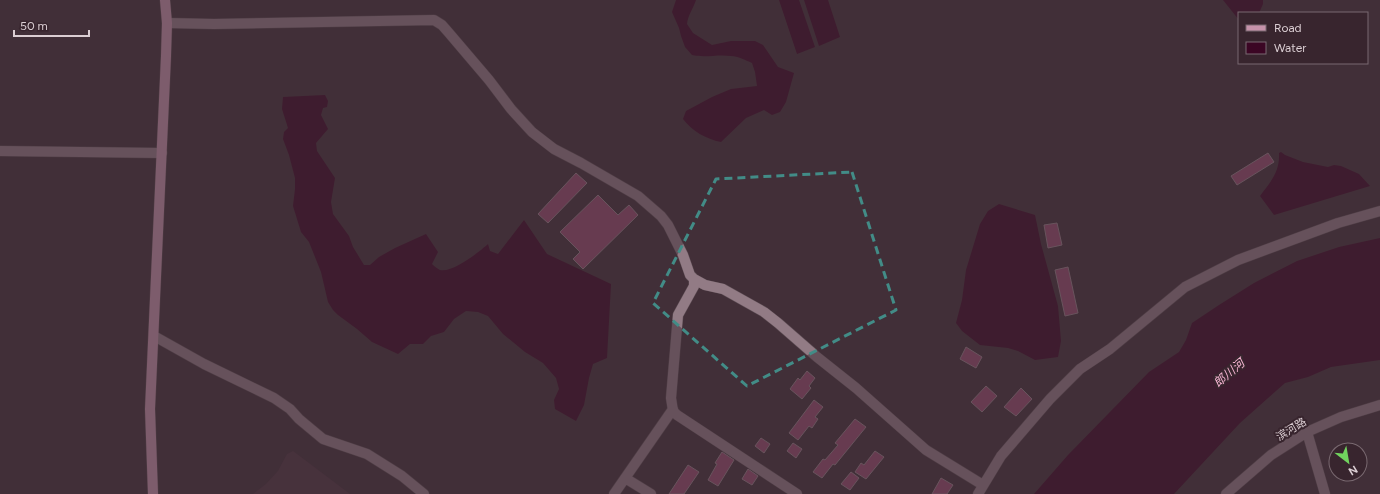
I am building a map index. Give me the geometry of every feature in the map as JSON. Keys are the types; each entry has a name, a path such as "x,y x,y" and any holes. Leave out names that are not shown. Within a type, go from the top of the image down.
{"main road":[{"path":"153,494 150,409 167,23 165,0"}],"street":[{"path":"167,23 214,24 434,20 442,25 489,80 511,109 532,132 554,149 582,163 638,196 661,216 668,225 683,255 690,275 694,279 705,285 723,289 764,312 856,388 926,450 983,484"},
{"path":"0,150 162,153"},
{"path":"978,494 1001,456 1050,399 1080,369 1110,349 1185,287 1238,260 1338,223 1380,211"},
{"path":"694,279 694,286 678,315 671,398 673,409 677,415 797,494"},
{"path":"154,336 204,364 274,398 290,409 299,419 323,439 367,454 402,476 424,494"},
{"name":"滨河路","path":"1226,494 1271,455 1307,432 1341,418 1380,406"},
{"path":"614,494 673,409"},
{"path":"1307,432 1325,494"},
{"path":"625,478 651,494"}],"highlighted area":[{"path":"852,172 896,310 747,386 653,303 716,179"}],"shaded area":[{"path":"293,451 350,494 253,494 266,484 278,471 287,454"}],"water":[{"path":"676,0 696,0 687,24 693,33 712,45 731,41 755,41 763,45 778,67 794,73 786,102 780,112 772,115 764,110 746,118 721,142 700,134 683,119 686,111 712,97 731,89 757,86 752,63 742,58 721,55 692,55 685,47 672,12"},
{"path":"779,0 799,0 815,47 797,54"},
{"path":"804,0 828,0 840,37 819,46"},
{"path":"1223,0 1263,0 1259,12 1238,12 1238,19"},
{"path":"325,95 328,101 327,107 323,108 321,115 328,129 316,143 317,151 335,178 331,202 333,214 349,236 353,247 364,265 370,265 379,257 395,248 426,234 438,252 432,264 440,270 445,270 466,261 488,244 490,251 498,254 524,220 547,254 611,284 607,358 593,364 584,405 576,421 555,409 554,400 559,389 556,378 543,363 525,352 503,334 488,316 478,312 466,311 454,319 444,332 431,336 423,344 410,344 398,354 372,342 333,310 328,302 321,272 309,242 301,232 293,206 295,178 283,139 284,132 288,128 282,109 283,97"},
{"path":"1281,152 1303,162 1328,167 1334,165 1341,166 1359,174 1370,186 1274,215 1260,196 1274,176 1278,166 1279,153"},
{"path":"999,204 1035,215 1041,244 1058,306 1061,341 1058,357 1035,360 1018,351 1008,348 980,345 962,331 956,323 962,300 966,270 980,224 988,211"},
{"name":"郎川河","path":"1380,238 1380,360 1331,367 1308,377 1285,383 1240,423 1174,494 1034,494 1068,455 1149,372 1179,352 1186,340 1192,323 1254,283 1297,261 1339,247"}],"building":[{"path":"1268,153 1274,162 1237,185 1231,176"},
{"path":"576,173 587,183 548,223 538,214"},
{"path":"598,195 618,215 629,205 638,215 583,269 573,259 580,252 560,232"},
{"path":"1057,223 1062,245 1048,248 1044,225"},
{"path":"1068,267 1078,313 1065,316 1055,270"},
{"path":"966,347 982,357 976,368 960,359"},
{"path":"807,371 815,378 809,386 811,388 802,399 790,389 798,378 800,380"},
{"path":"986,386 997,396 982,412 971,402"},
{"path":"1021,388 1032,399 1016,416 1004,407"},
{"path":"814,400 823,407 815,417 818,419 812,428 809,426 798,440 789,433"},
{"path":"855,419 866,427 835,465 833,464 822,478 813,472 823,459 825,460 838,445 835,443"},
{"path":"761,438 770,444 764,453 755,446"},
{"path":"793,443 802,449 796,458 787,451"},
{"path":"875,451 884,457 866,479 855,472 861,463 864,465"},
{"path":"722,452 734,460 718,486 708,480 717,464 715,463"},
{"path":"688,465 699,472 684,494 669,494"},
{"path":"748,469 758,476 752,485 742,479"},
{"path":"851,472 859,478 850,490 841,484"},
{"path":"941,478 953,485 947,494 932,494"}]}
